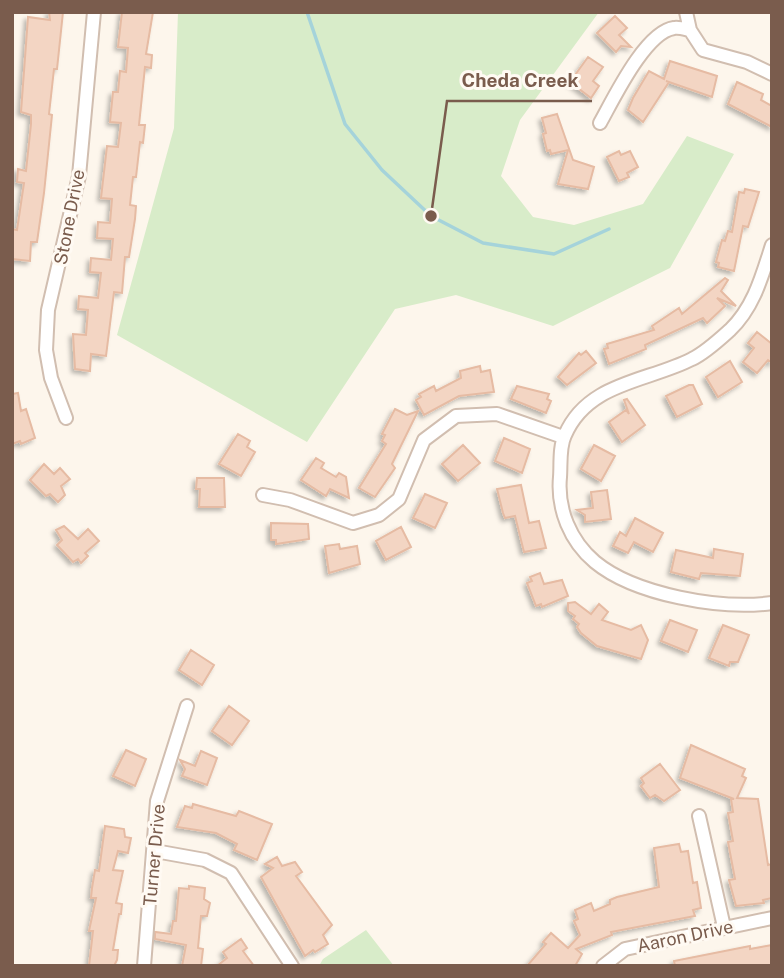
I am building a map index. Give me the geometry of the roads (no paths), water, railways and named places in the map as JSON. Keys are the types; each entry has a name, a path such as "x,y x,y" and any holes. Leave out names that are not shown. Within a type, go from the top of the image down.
{"street":[{"name":"Stone Drive","path":"66,418 51,378 46,350 48,310 79,176 94,12"},
{"path":"686,12 690,30 703,50 747,62 772,74"},
{"path":"600,123 633,66 654,39 672,28 690,30"},
{"path":"772,245 750,305 730,329 694,359 601,393 576,415 563,438 558,494 566,523 582,552 612,576 645,589 698,599 757,605 772,603"},
{"path":"263,495 290,500 353,523 379,515 398,499 424,440 456,416 497,414 563,438"},
{"name":"Turner Drive","path":"144,966 157,801 187,706"},
{"path":"699,817 724,927"},
{"path":"155,851 205,860 231,873 292,966"},
{"name":"Aaron Drive","path":"603,966 625,949 772,918"}],"waterway":[{"path":"307,12 345,124 382,170 431,216 483,243 554,254 609,229"}],"place":[{"name":"Cheda Creek","path":"431,216"}]}
